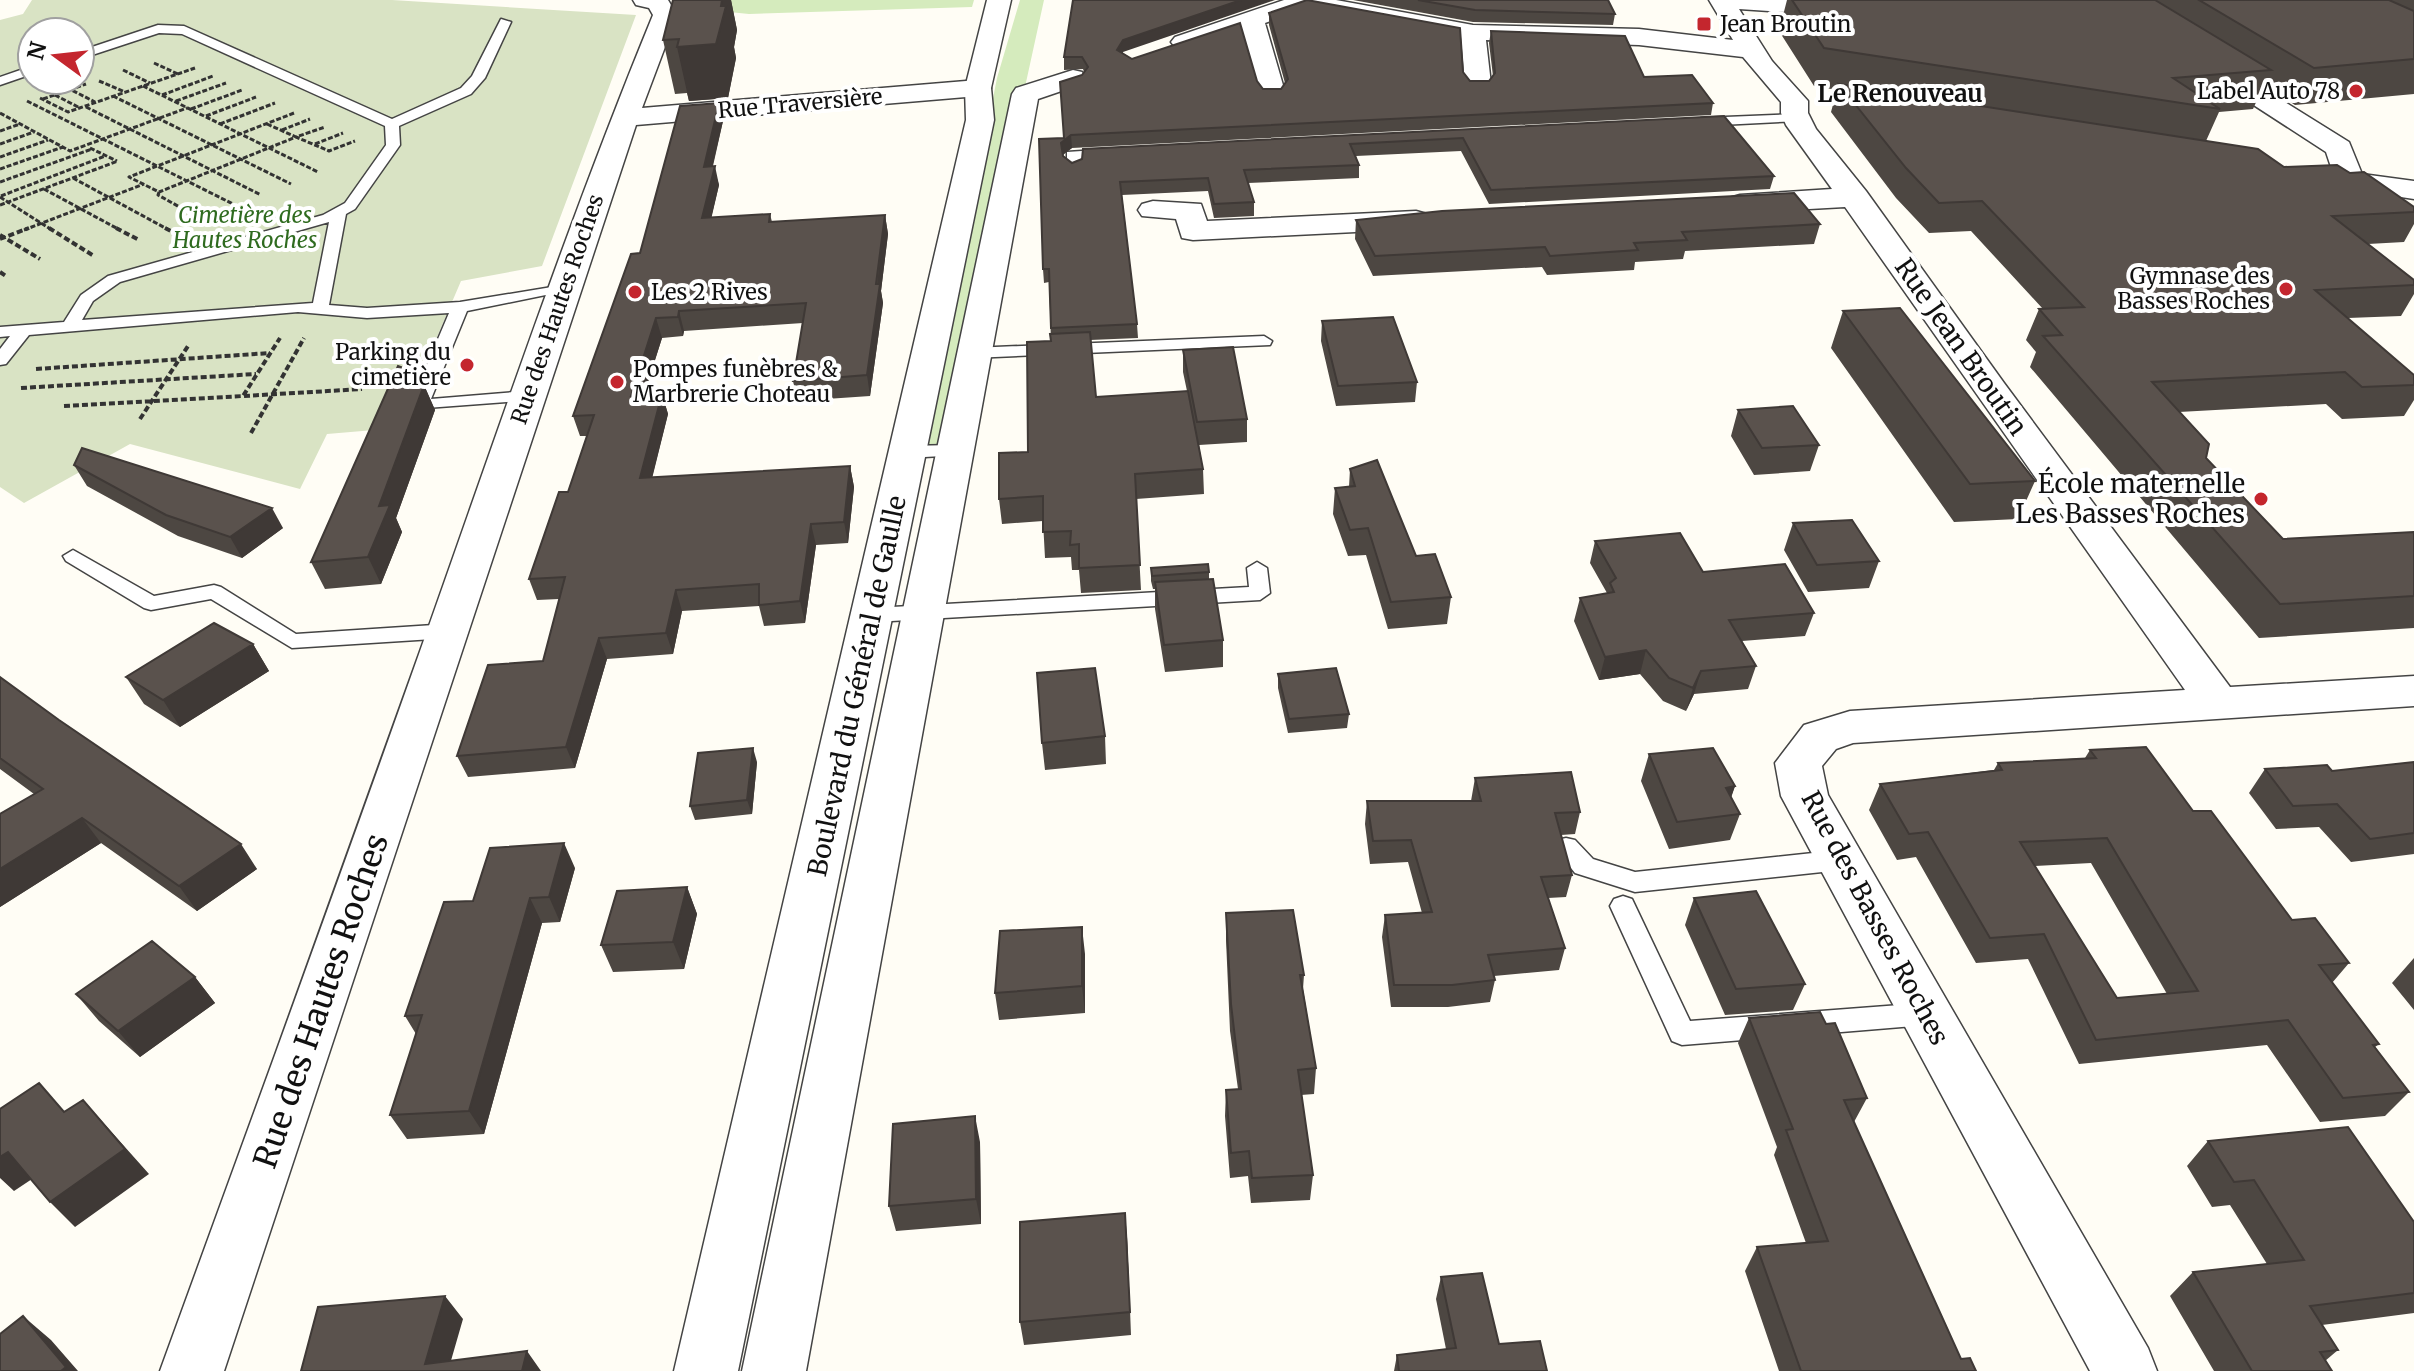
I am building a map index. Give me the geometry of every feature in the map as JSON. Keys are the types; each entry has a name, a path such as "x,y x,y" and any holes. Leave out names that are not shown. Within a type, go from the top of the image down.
{"street":[{"name":"Boulevard du Général de Gaulle","path":"706,1371 980,120 978,88 999,0"},
{"path":"1721,0 1871,11"},
{"name":"Rue Jean Broutin","path":"1721,0 1771,77 1798,104 1855,197 1991,391 2217,702"},
{"name":"Rue des Hautes Roches","path":"192,1371 449,631 564,287 623,118 665,15 660,1"},
{"path":"1162,50 1298,1 1473,32 1639,37 1753,50"},
{"path":"1251,19 1272,92"},
{"path":"1473,32 1478,84"},
{"path":"2186,51 2339,148 2372,153"},
{"name":"Boulevard du Général de Gaulle","path":"774,1371 1025,94 1073,78"},
{"name":"Rue Traversière","path":"623,118 978,88"},
{"path":"2339,148 2350,181"},
{"path":"2304,175 2414,190"},
{"path":"1709,205 1855,197"},
{"path":"1153,210 1190,210 1193,231 1443,219"},
{"name":"Rue des Basses Roches","path":"2125,1371 1805,796 1798,763 1820,737 1850,727 2414,691"}],"lane":[{"path":"96,50 158,29 184,30 392,124 466,91 478,78 505,22"},
{"path":"1687,118 1798,104"},
{"path":"70,326 87,298 114,279 328,218 350,206 393,145 392,124"},
{"path":"1074,169 1072,155 1133,152"},
{"path":"320,309 339,212"},
{"path":"0,332 298,307 367,313 460,307 564,287"},
{"path":"460,307 419,405 527,396"},
{"path":"0,360 24,330"},
{"path":"972,353 1264,341"},
{"path":"907,452 953,451"},
{"path":"73,556 151,603 214,592 292,641 449,631"},
{"path":"874,615 1260,593 1257,568"},
{"path":"1566,847 1584,866 1635,882 1841,860"},
{"path":"1623,906 1682,1033 1926,1014"},
{"path":"798,952 856,952"}],"path":[{"path":"68,112 195,68"},
{"path":"161,95 221,73"},
{"path":"175,102 227,83"},
{"path":"143,86 318,172"},
{"path":"0,113 70,151 251,86"},
{"path":"17,96 99,140 237,206"},
{"path":"82,96 95,103"},
{"path":"113,96 291,184"},
{"path":"205,116 258,96"},
{"path":"203,220 129,177 333,97"},
{"path":"219,124 286,99"},
{"path":"85,106 261,195"},
{"path":"281,130 318,115"},
{"path":"159,192 334,123"},
{"path":"0,130 20,124"},
{"path":"266,124 329,151 367,136"},
{"path":"314,145 352,130"},
{"path":"0,144 35,132"},
{"path":"0,157 49,140"},
{"path":"0,205 118,161 86,145"},
{"path":"0,169 63,147"},
{"path":"0,182 92,149"},
{"path":"0,197 105,156"},
{"path":"73,178 174,232"},
{"path":"2,237 144,184"},
{"path":"44,189 144,242"},
{"path":"0,197 102,261 102,270 87,298"},
{"path":"2,237 40,259"},
{"path":"0,272 6,276"},
{"path":"251,433 320,309"},
{"path":"243,396 281,336 266,337"},
{"path":"140,419 190,342 175,342"},
{"path":"36,369 270,353"},
{"path":"21,388 257,374"},
{"path":"64,406 362,389"}],"green space":[{"name":"Cimetière des Hautes Roches","path":"32,0 392,0 636,15 542,266 461,281 398,428 327,434 300,489 130,444 24,503 0,487 0,20 23,14"},
{"path":"713,0 974,0 972,7 749,14 680,7"},
{"path":"1020,0 1044,0 947,444 931,445 925,442 997,78"}],"building":[{"path":"673,0 722,0 721,6 726,6 716,44 677,47 679,39 663,40"},
{"path":"1073,0 1241,0 1123,40 1117,50 1132,59 1240,23 1257,81 1263,89 1281,89 1288,79 1269,13 1307,0 1460,28 1463,72 1470,81 1489,81 1495,73 1491,31 1625,36 1644,77 1692,75 1713,103 1071,135 1061,143 1063,156 1072,163 1082,159 1083,149 1724,116 1774,176 1491,190 1463,138 1350,144 1359,165 1244,170 1254,202 1214,204 1208,178 1120,182 1137,324 1051,328 1049,269 1043,269 1039,139 1064,138 1060,82 1082,75 1088,67 1082,57 1064,57"},
{"path":"1418,0 1608,0 1615,14 1475,10"},
{"path":"1792,0 2155,0 2271,70 2173,78 2220,109 1824,48"},
{"path":"2199,0 2389,0 2414,11 2414,59 2314,68"},
{"path":"1839,84 2258,149 2284,167 2337,165 2350,173 2364,172 2414,207 2414,212 2332,216 2414,280 2414,285 2315,290 2414,375 2414,385 2362,387 2345,372 2152,382 2209,444 2206,458 2283,539 2414,532 2414,596 2280,604 2043,336 2062,335 2039,309 2084,307 1982,201 1939,203 1906,168"},
{"path":"719,103 704,167 715,166 702,218 770,214 769,222 885,215 876,284 880,284 867,375 793,381 806,303 679,311 678,317 656,318 631,396 662,394 640,478 850,466 844,522 811,524 800,601 759,605 759,584 676,590 666,633 599,638 566,747 457,756 488,665 543,661 565,577 529,579 559,492 568,492 594,415 573,416 631,254 640,253 680,106"},
{"path":"1794,193 1820,224 1682,232 1687,240 1634,243 1638,250 1550,256 1545,247 1375,256 1356,220 1442,211"},
{"path":"1900,308 2035,481 1970,484 1843,311"},
{"path":"1393,317 1417,382 1338,386 1322,321"},
{"path":"1090,332 1096,397 1188,391 1203,469 1135,474 1140,565 1079,568 1079,544 1070,545 1071,531 1043,532 1043,496 999,499 999,453 1028,452 1027,342 1051,341 1050,334"},
{"path":"1233,347 1247,419 1197,422 1183,350"},
{"path":"398,366 401,367 396,378 400,385 424,385 379,506 390,505 368,557 311,562"},
{"path":"1793,406 1819,445 1762,448 1738,410"},
{"path":"82,448 272,508 230,537 166,515 74,465"},
{"path":"1377,460 1416,556 1435,554 1451,597 1391,602 1368,528 1350,530 1335,488 1355,486 1350,469"},
{"path":"1852,520 1879,561 1817,565 1793,523"},
{"path":"1680,533 1703,572 1785,564 1814,613 1729,620 1756,666 1701,671 1693,688 1669,678 1646,650 1605,657 1580,598 1614,592 1610,583 1616,578 1595,541"},
{"path":"1208,564 1209,572 1152,576 1151,568"},
{"path":"1213,579 1223,640 1164,645 1155,582"},
{"path":"214,623 253,644 163,700 126,677"},
{"path":"1095,668 1105,736 1042,743 1037,673"},
{"path":"1336,668 1349,714 1289,719 1278,674"},
{"path":"0,677 241,844 179,886 82,818 0,869 0,814 43,789 0,758"},
{"path":"2146,747 2193,811 2211,811 2292,920 2315,918 2349,963 2319,965 2379,1044 2373,1045 2409,1092 2343,1098 2288,1020 2096,1040 2044,934 1990,938 1928,832 1909,834 1880,784 2002,770 1998,763 2096,758 2090,750","holes":["2107,838 2198,991 2117,998 2020,842"]},
{"path":"753,748 747,800 690,806 698,753"},
{"path":"1713,748 1735,786 1726,788 1740,814 1677,822 1649,754"},
{"path":"2414,762 2414,833 2370,839 2337,804 2293,806 2265,769 2327,765 2332,771"},
{"path":"1571,772 1580,812 1555,813 1572,875 1541,877 1565,948 1488,955 1495,980 1452,985 1394,985 1385,915 1432,912 1411,840 1373,841 1367,801 1481,801 1475,778"},
{"path":"564,843 549,897 530,898 469,1111 390,1115 422,1015 405,1016 444,902 473,901 490,848"},
{"path":"687,887 673,942 601,945 617,891"},
{"path":"1756,891 1805,984 1736,989 1694,898"},
{"path":"1293,910 1304,975 1300,975 1316,1068 1298,1070 1313,1175 1252,1178 1249,1151 1231,1153 1226,1090 1241,1089 1231,1004 1226,913"},
{"path":"1082,927 1082,986 995,993 1000,931"},
{"path":"152,941 195,977 118,1031 76,994"},
{"path":"1820,1012 1826,1024 1835,1023 1867,1098 1844,1100 1961,1359 1970,1358 1976,1371 1801,1371 1757,1247 1828,1241 1786,1130 1793,1129 1749,1018"},
{"path":"39,1083 64,1112 83,1100 125,1149 50,1202 8,1152 0,1157 0,1109"},
{"path":"975,1116 976,1199 889,1206 893,1124"},
{"path":"2348,1127 2414,1222 2414,1293 2310,1306 2338,1350 2320,1352 2332,1371 2252,1371 2193,1272 2304,1260 2254,1180 2234,1182 2208,1141"},
{"path":"1125,1213 1130,1312 1020,1322 1020,1222"},
{"path":"1482,1273 1499,1344 1540,1341 1547,1371 1399,1371 1397,1355 1456,1348 1441,1277"},
{"path":"445,1296 425,1364 527,1351 522,1371 301,1371 318,1307"},
{"path":"23,1316 66,1367 61,1371 0,1371 0,1334"}],"place":[{"name":"Jean Broutin","path":"1704,24"},
{"name":"Label Auto 78","path":"2356,91"},
{"name":"Gymnase des Basses Roches","path":"2286,289"},
{"name":"Les 2 Rives","path":"635,292"},
{"name":"Parking du cimetière","path":"467,365"},
{"name":"Pompes funèbres & Marbrerie Choteau","path":"617,382"},
{"name":"École maternelle Les Basses Roches","path":"2261,499"}],"district":[{"name":"Le Renouveau","path":"1900,94"}]}
